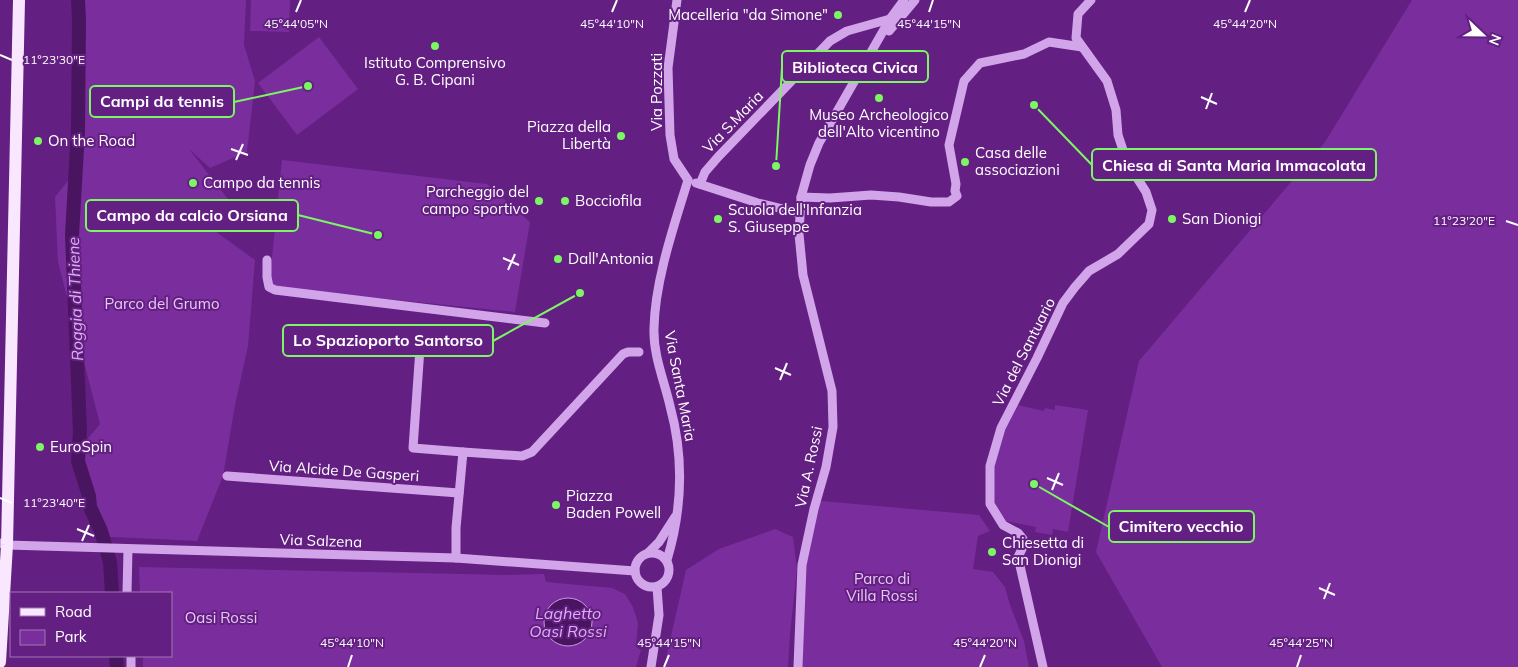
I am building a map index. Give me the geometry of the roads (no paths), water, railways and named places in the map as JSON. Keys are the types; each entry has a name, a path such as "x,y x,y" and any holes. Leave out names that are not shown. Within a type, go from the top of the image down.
{"main road":[{"path":"0,662 19,0"}],"street":[{"name":"Via Pozzati","path":"677,0 668,68 670,135 674,159 688,180"},
{"path":"876,46 890,19 904,0"},
{"path":"876,46 915,0"},
{"name":"Via del Santuario","path":"1043,667 1018,557 1022,549 1023,539 1018,532 1003,525 990,504 990,466 1001,428 1063,303 1089,271 1118,254 1149,224 1152,210 1146,192 1127,162 1118,135 1116,110 1108,81 1076,38 1078,14 1091,0"},
{"name":"Via S.Maria","path":"700,184 705,172 718,157 830,41 847,31 890,19"},
{"path":"801,197 830,198 871,195 931,202 949,202 957,196 949,146 964,81 980,63 1024,54 1049,42 1082,46"},
{"name":"Via A. Rossi","path":"798,667 802,565 814,509 826,467 833,427 832,391 803,275 799,234 801,197 810,165 819,143 876,46"},
{"path":"688,180 758,203 799,213"},
{"name":"Via Santa Maria","path":"666,560 674,537 678,512 679,456 671,408 659,368 654,328 659,284 688,180"},
{"path":"268,260 266,277 269,287 274,290 545,322"},
{"path":"421,334 413,448 522,456 532,452 623,354 639,352"},
{"path":"456,558 456,528 462,452"},
{"name":"Via Alcide De Gasperi","path":"227,476 459,493"},
{"path":"648,553 659,554 666,560 669,568 668,577 662,585 657,587 642,585 638,580 635,571 638,560 659,542 678,512"},
{"name":"Via Salzena","path":"3,544 456,558 635,571"},
{"path":"127,592 128,548"},
{"path":"651,667 659,615 657,587"}],"water":[{"name":"Laghetto Oasi Rossi","path":"568,598 577,600 585,605 590,613 592,622 590,631 585,639 577,644 568,646 559,644 551,639 546,631 544,622 546,613 551,605 559,600"}],"waterway":[{"name":"Roggia di Thiene","path":"78,0 78,131 72,235 80,432 78,461 89,496 90,507 101,531 110,562 112,592"},
{"name":"Roggia di Thiene","path":"116,657 117,667"}],"place":[{"name":"Macelleria \"da Simone\"","path":"838,15"},
{"name":"Istituto Comprensivo G. B. Cipani","path":"435,46"},
{"name":"Campi da tennis","path":"308,86"},
{"name":"Museo Archeologico dell'Alto vicentino","path":"879,98"},
{"name":"Chiesa di Santa Maria Immacolata","path":"1034,105"},
{"name":"Piazza della Libertà","path":"621,136"},
{"name":"On the Road","path":"38,141"},
{"name":"Casa delle associazioni","path":"965,162"},
{"name":"Biblioteca Civica","path":"776,166"},
{"name":"Campo da tennis","path":"193,183"},
{"name":"Parcheggio del campo sportivo","path":"539,201"},
{"name":"Bocciofila","path":"565,201"},
{"name":"Scuola dell'Infanzia S. Giuseppe","path":"718,219"},
{"name":"San Dionigi","path":"1172,219"},
{"name":"Campo da calcio Orsiana","path":"378,235"},
{"name":"Dall'Antonia","path":"558,259"},
{"name":"Lo Spazioporto Santorso","path":"580,293"},
{"name":"EuroSpin","path":"40,447"},
{"name":"Cimitero vecchio","path":"1034,484"},
{"name":"Piazza Baden Powell","path":"556,505"},
{"name":"Chiesetta di San Dionigi","path":"992,552"}],"park label":[{"name":"Parco del Grumo","path":"162,304"},
{"name":"Parco di Villa Rossi","path":"882,588"},
{"name":"Oasi Rossi","path":"221,618"}]}
